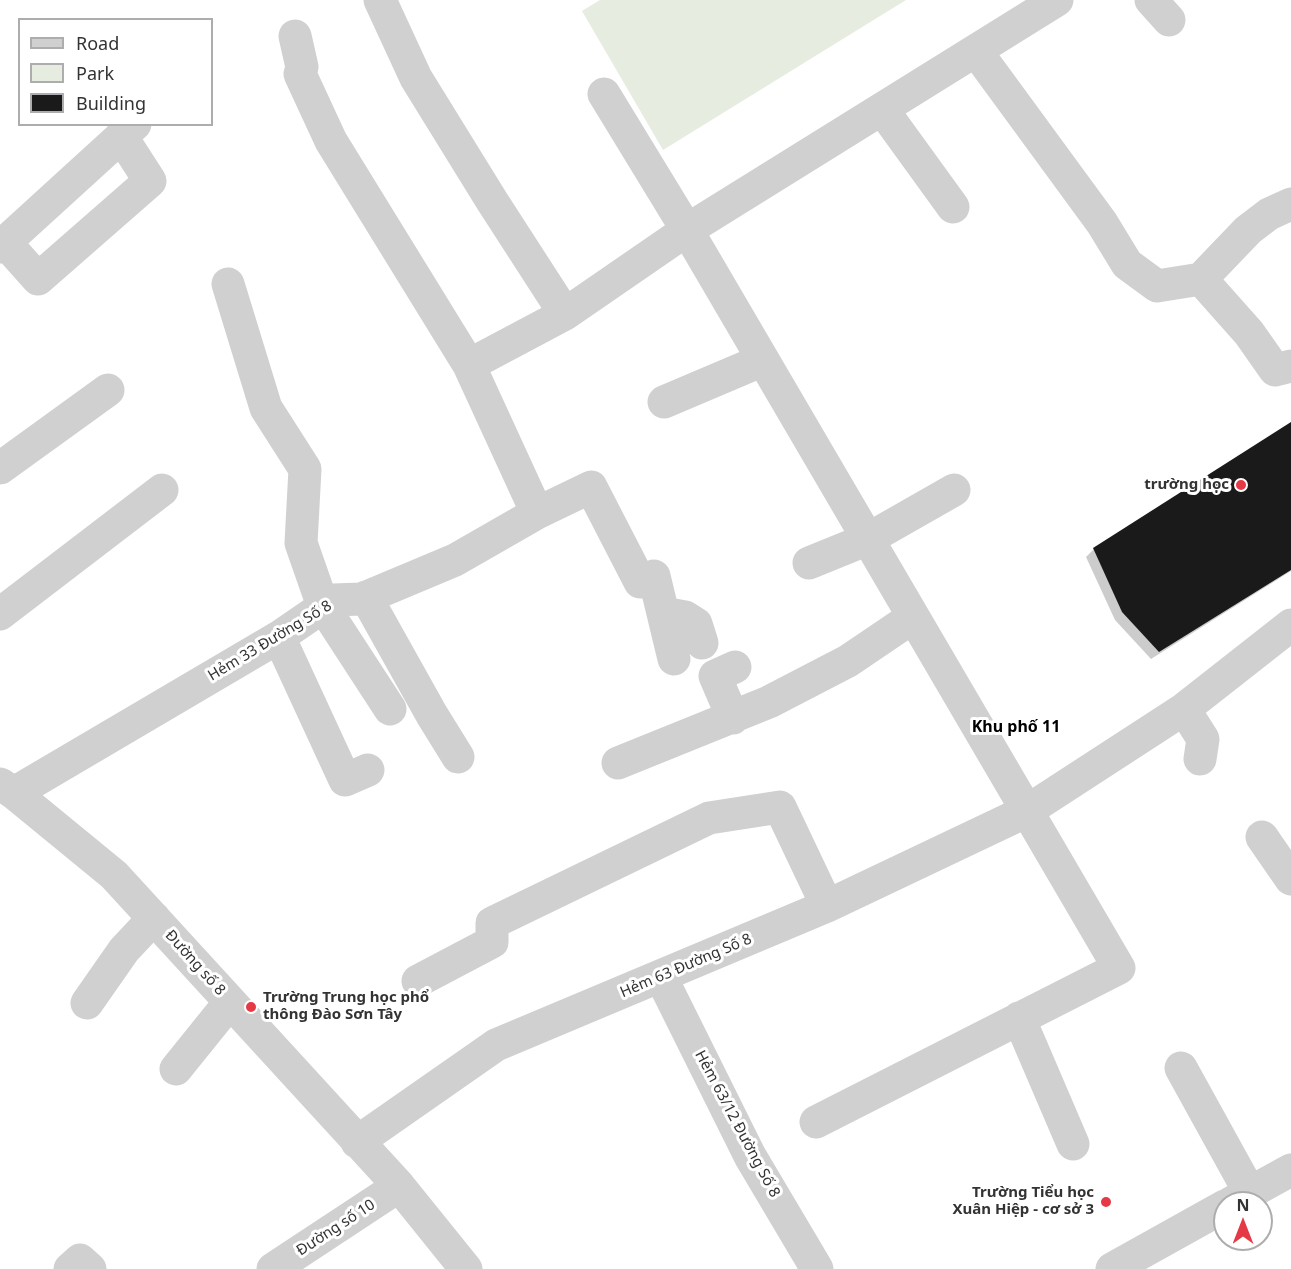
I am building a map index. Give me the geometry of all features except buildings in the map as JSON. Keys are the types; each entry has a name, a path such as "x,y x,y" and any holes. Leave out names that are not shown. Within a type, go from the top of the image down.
{"street":[{"path":"380,0 416,78 565,314"},
{"path":"469,365 565,314 687,230 1057,0"},
{"path":"295,36 302,67 300,74 331,141 469,365 537,513"},
{"path":"975,51 1102,223 1128,264 1157,286 1201,279 1248,230 1269,214 1291,204"},
{"path":"604,94 687,230 1119,968 816,1122"},
{"path":"882,109 953,207"},
{"path":"128,130 150,181 39,279 3,245 128,130"},
{"path":"1201,279 1249,333 1275,370 1291,366"},
{"path":"228,284 266,408 305,469 301,543 323,606 390,709"},
{"path":"664,402 763,360"},
{"path":"0,468 108,390"},
{"name":"Hẻm 33 Đường Số 8","path":"7,789 279,637 333,600 366,597 455,560 537,513 591,487 640,582 654,576 663,613 688,651"},
{"path":"0,614 162,490"},
{"path":"809,563 868,539 954,490"},
{"path":"366,597 458,757"},
{"path":"618,763 769,702 848,661 913,617"},
{"name":"Hẻm 63 Đường Số 8","path":"357,1142 496,1045 827,906 1027,812 1184,709 1291,625"},
{"path":"279,637 345,780 368,770"},
{"path":"732,718 716,676 735,667"},
{"path":"1184,709 1203,739 1200,759"},
{"name":"Đường số 8","path":"7,789 114,875 399,1186 466,1269"},
{"path":"418,981 492,942 492,923 709,818 780,807 827,906"},
{"path":"1262,837 1291,879"},
{"path":"87,1003 124,950 154,918"},
{"name":"Hẻm 63/12 Đường Số 8","path":"661,977 750,1156 817,1269"},
{"path":"176,1069 230,1002"},
{"path":"1019,1018 1073,1144"},
{"path":"1181,1068 1232,1191"},
{"path":"1254,1191 1291,1170"},
{"name":"Đường số 10","path":"273,1269 399,1186"},
{"path":"1112,1269 1213,1214"},
{"path":"70,1269 80,1260 90,1269"}],"green space":[{"path":"600,0 906,0 663,150 582,11"}],"place":[{"name":"trường học","path":"1241,485"},
{"name":"Trường Trung học phổ thông Đào Sơn Tây","path":"251,1007"},
{"name":"Trường Tiểu học Xuân Hiệp - cơ sở 3","path":"1106,1202"}],"district":[{"name":"Khu phố 11","path":"1016,727"}]}
